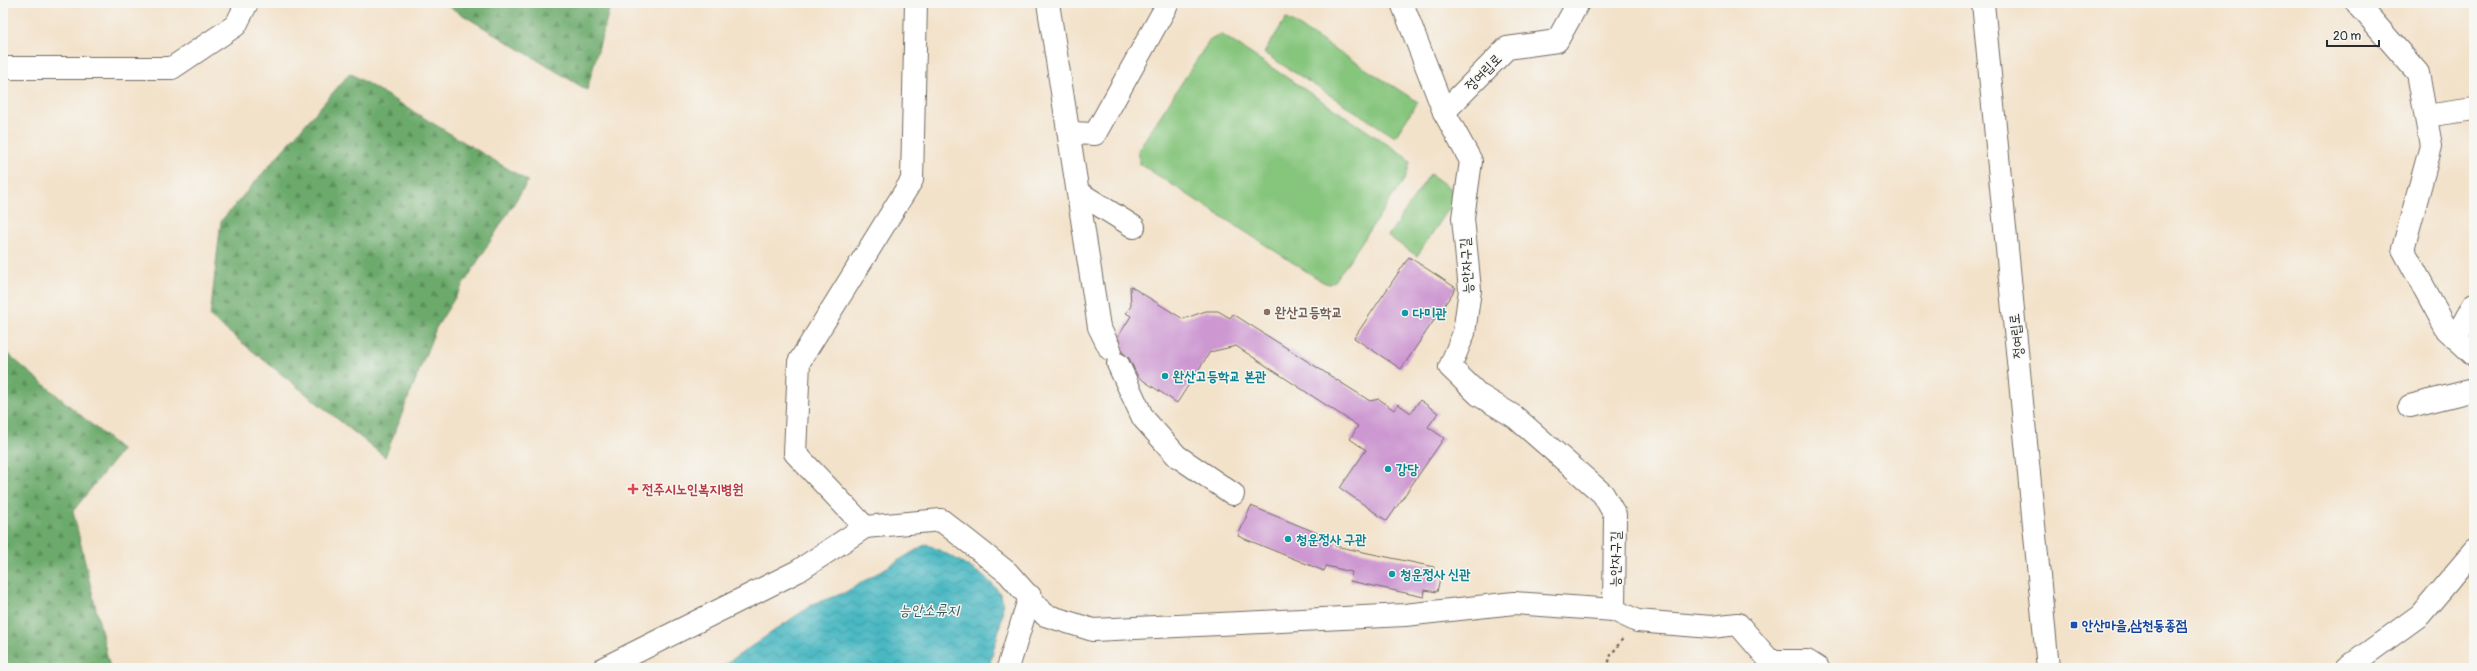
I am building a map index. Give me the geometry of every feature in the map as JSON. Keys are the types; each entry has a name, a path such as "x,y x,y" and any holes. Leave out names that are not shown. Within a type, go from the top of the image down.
{"street":[{"path":"3,68 172,68 236,25 247,3"},
{"path":"865,527 795,453 799,362 912,180 916,3"},
{"path":"1048,3 1099,327 1143,418 1177,456 1233,494"},
{"name":"능안자구길","path":"1402,3 1444,112 1471,161 1463,218 1470,290 1464,333 1450,367 1479,395 1515,417 1603,494 1615,515 1614,610"},
{"name":"정여립로","path":"1444,112 1507,48 1557,41 1578,3"},
{"name":"정여립로","path":"1983,3 2048,668"},
{"path":"2357,3 2418,73 2431,146 2403,249 2447,330 2474,355"},
{"path":"1069,133 1095,134 1167,5"},
{"path":"2426,116 2474,109"},
{"path":"1078,192 1134,227"},
{"path":"2455,338 2474,304"},
{"path":"2410,406 2474,390"},
{"path":"604,668 798,571 865,527 941,520 1008,572 1045,615 1093,630 1382,616 1514,603 1614,610 1637,621 1711,627 1738,624 1770,661 1807,660 1818,668"},
{"path":"2347,668 2420,615 2474,551"},
{"path":"1008,668 1030,596"}],"path":[{"path":"1607,668 1611,655 1637,621"}],"green space":[{"path":"443,3 611,3 587,90"},
{"path":"1286,18 1418,102 1395,137 1264,53"},
{"path":"1221,34 1405,156 1410,162 1406,177 1335,281 1329,284 1323,282 1140,164 1138,150 1209,41"},
{"path":"350,73 528,181 436,328 385,457 210,317 221,221"},
{"path":"1430,174 1459,194 1417,256 1388,236"},
{"path":"3,350 122,450 73,511 110,668 3,668"}],"water":[{"name":"능안소류지","path":"926,544 981,574 998,591 1002,599 1003,606 989,668 720,668 813,604 844,593"}],"building":[{"name":"다미관","path":"1409,257 1456,288 1401,369 1354,338"},
{"name":"완산고등학교 본관","path":"1130,286 1183,319 1206,311 1218,311 1230,318 1233,314 1370,401 1379,399 1394,410 1398,404 1411,413 1420,400 1438,413 1428,427 1444,438 1387,521 1340,488 1366,450 1350,439 1358,426 1236,346 1210,352 1177,403 1138,377 1129,358 1122,352 1118,337 1131,316 1126,313 1131,306"},
{"path":"1251,506 1337,541 1335,546 1434,567 1431,577 1440,578 1437,592 1425,590 1424,597 1350,581 1352,572 1326,566 1324,571 1238,536"}],"place":[{"name":"완산고등학교","path":"1267,312"},
{"name":"다미관","path":"1405,313"},
{"name":"완산고등학교 본관","path":"1165,376"},
{"name":"강당","path":"1388,469"},
{"name":"전주시노인복지병원","path":"633,489"},
{"name":"청운정사 구관","path":"1288,539"},
{"name":"청운정사 신관","path":"1392,574"},
{"name":"안산마을,삼천동종점","path":"2074,625"}]}
